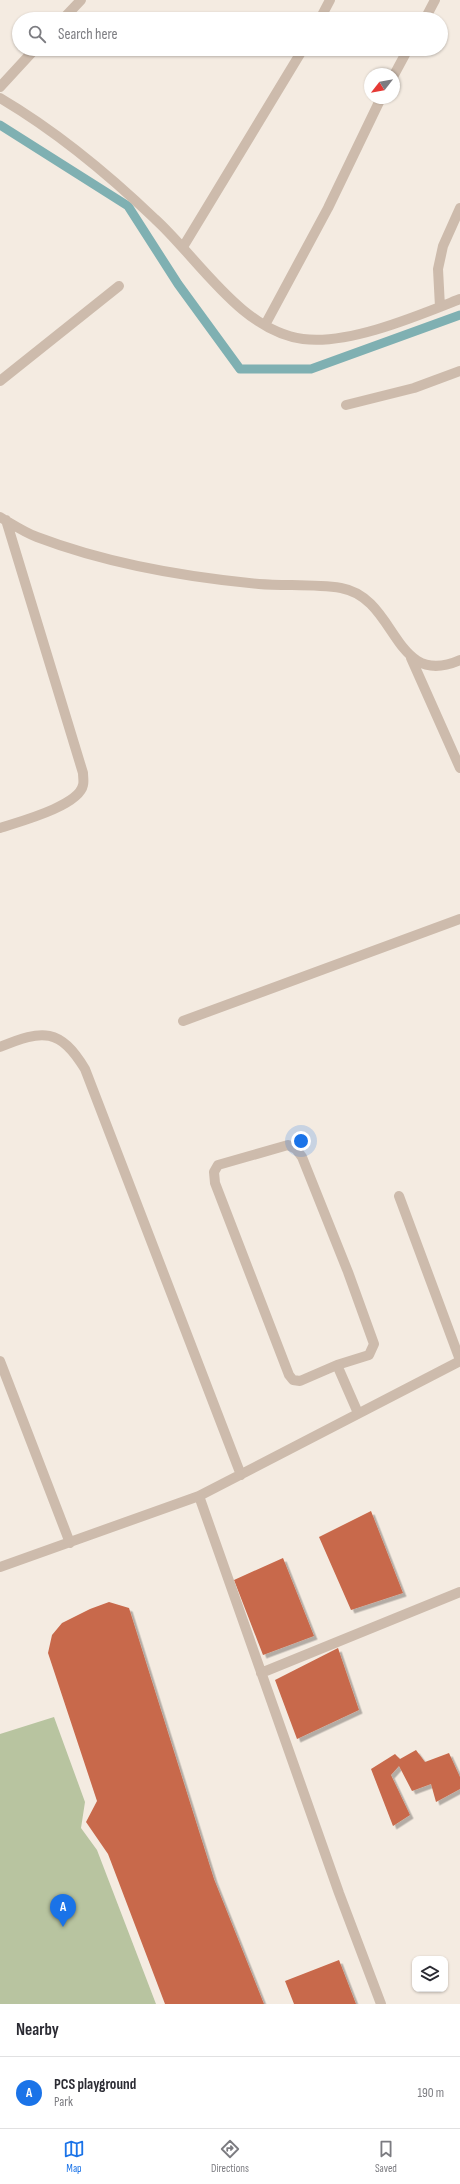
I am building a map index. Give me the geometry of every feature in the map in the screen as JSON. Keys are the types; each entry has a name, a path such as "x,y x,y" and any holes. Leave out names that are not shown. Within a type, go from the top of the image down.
{"street":[{"path":"69,12 80,0"},
{"path":"324,12 330,0"},
{"path":"428,12 435,0"},
{"path":"0,87 29,56"},
{"path":"183,247 299,56"},
{"path":"398,68 404,56"},
{"path":"0,98 48,130 95,166 157,220 245,312 274,331 302,339 334,340 384,326 460,299"},
{"path":"265,325 328,208 378,104"},
{"path":"440,307 438,269 443,246 460,208"},
{"path":"0,380 119,286"},
{"path":"346,405 414,388 460,371"},
{"path":"3,519 36,537 129,564 220,580 273,585 330,586 352,590 367,599 381,614 411,658 460,768"},
{"path":"0,828 36,816 62,805 77,796 83,786 83,773 3,519"},
{"path":"411,658 422,664 437,667 460,660"},
{"path":"183,1021 460,919"},
{"path":"0,1047 35,1035 58,1037 74,1052 85,1069 241,1475"},
{"path":"288,1145 296,1149 302,1157 348,1272 374,1344 369,1355 337,1365 300,1381 293,1380 289,1376 215,1182 214,1172 218,1165 288,1145"},
{"path":"0,1567 199,1496 460,1361 399,1196"},
{"path":"0,1361 70,1542"},
{"path":"337,1365 358,1413"},
{"path":"199,1496 380,2004"},
{"path":"261,1673 460,1592"}],"green space":[{"path":"54,1717 85,1802 81,1828 97,1850 156,2004 0,2004 0,1734"}],"building":[{"path":"371,1511 403,1593 351,1610 319,1537"},
{"path":"283,1558 314,1636 263,1655 234,1580"},
{"path":"109,1602 129,1608 214,1879 264,2004 165,2004 108,1854 86,1822 97,1801 48,1653 52,1635 62,1623 90,1609"},
{"path":"338,1648 359,1710 297,1739 275,1680"},
{"path":"416,1750 425,1762 449,1753 460,1777 460,1789 436,1802 431,1784 412,1791 399,1766 391,1775 410,1815 393,1826 371,1769 395,1754 400,1759"},
{"path":"339,1960 356,2004 294,2004 285,1981"}],"waterway":[{"path":"0,125 128,206 178,284 240,369 311,369 460,315"}],"place":[{"name":"PCS playground","path":"63,1927"}]}
